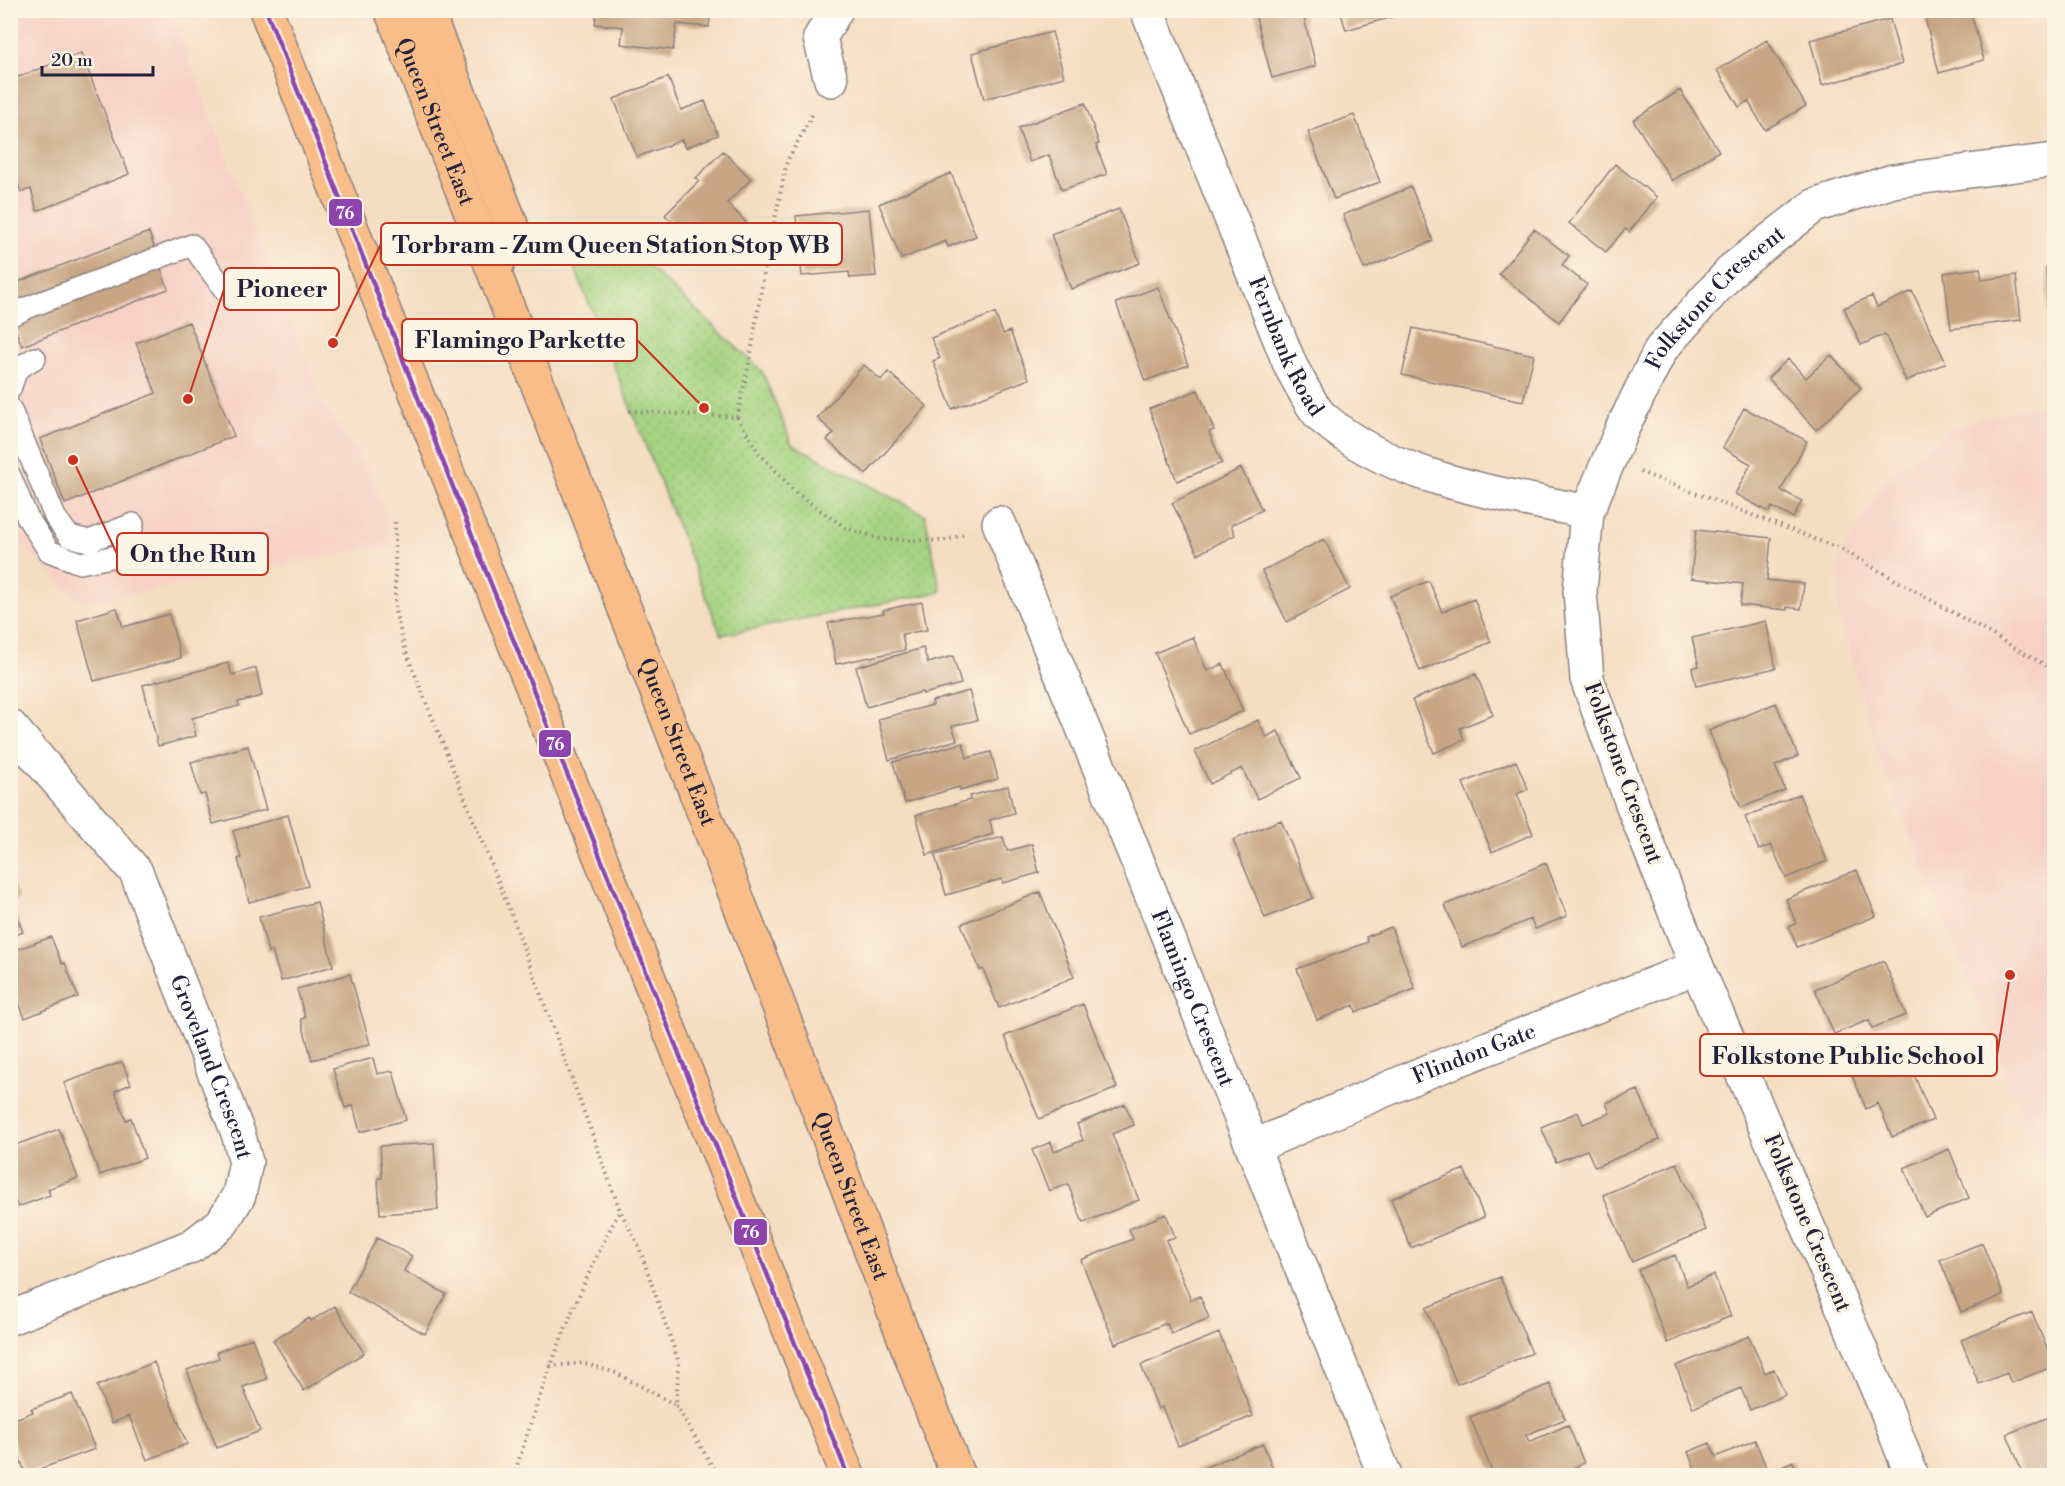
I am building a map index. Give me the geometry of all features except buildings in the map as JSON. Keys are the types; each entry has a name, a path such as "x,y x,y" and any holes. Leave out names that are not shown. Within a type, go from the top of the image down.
{"main road":[{"path":"249,10 298,121 316,136"},
{"path":"266,10 487,574 848,1476"},
{"name":"Queen Street East","path":"391,10 615,576 958,1476"},
{"path":"426,10 511,224 495,271"}],"street":[{"path":"831,80 820,38 836,10"},
{"name":"Fernbank Road","path":"1147,10 1291,368 1321,417 1366,449 1436,478 1587,512"},
{"name":"Folkstone Crescent","path":"1912,1476 1886,1409 1697,967 1634,809 1587,679 1580,591 1587,512 1622,429 1661,349 1733,269 1814,206 1893,181 2055,160"},
{"name":"Flamingo Crescent","path":"999,523 1385,1476"},
{"name":"Groveland Crescent","path":"10,726 136,873 238,1133 246,1162 239,1195 222,1223 192,1246 10,1318"},
{"name":"Flindon Gate","path":"1253,1148 1424,1073 1697,967"}],"lane":[{"path":"10,316 192,245 224,289"},
{"path":"10,389 17,369 35,358"},
{"path":"10,408 55,517 69,536 89,541 134,524 128,543 117,555 80,563 49,551 27,517 10,476"}],"path":[{"path":"831,80 787,161 737,417 759,453 797,494 846,528 881,539 943,541 999,523"},
{"path":"629,411 737,417"},
{"path":"1609,460 1841,549 2055,670"},
{"path":"395,522 395,611 406,652 512,916 620,1210 639,1248 679,1363 676,1405"},
{"path":"514,1476 550,1366 604,1240 620,1210"},
{"path":"550,1366 582,1363 616,1373 676,1405 718,1476"}],"shaded area":[{"path":"11,11 170,11 326,411 368,468 385,514 388,545 82,603 22,545 11,515"},
{"path":"2054,406 2054,1194 1878,755 1838,611 1840,558 1885,480 1951,427 2025,408"}],"green space":[{"path":"605,226 762,371 792,444 925,515 941,592 721,635 568,251"}],"transit line":[{"name":"76","path":"266,10 487,574 848,1476"}],"place":[{"name":"Torbram - Zum Queen Station Stop WB","path":"333,343"},
{"name":"Pioneer","path":"188,399"},
{"name":"Flamingo Parkette","path":"704,408"},
{"name":"On the Run","path":"73,460"},
{"name":"Folkstone Public School","path":"2010,975"}]}
